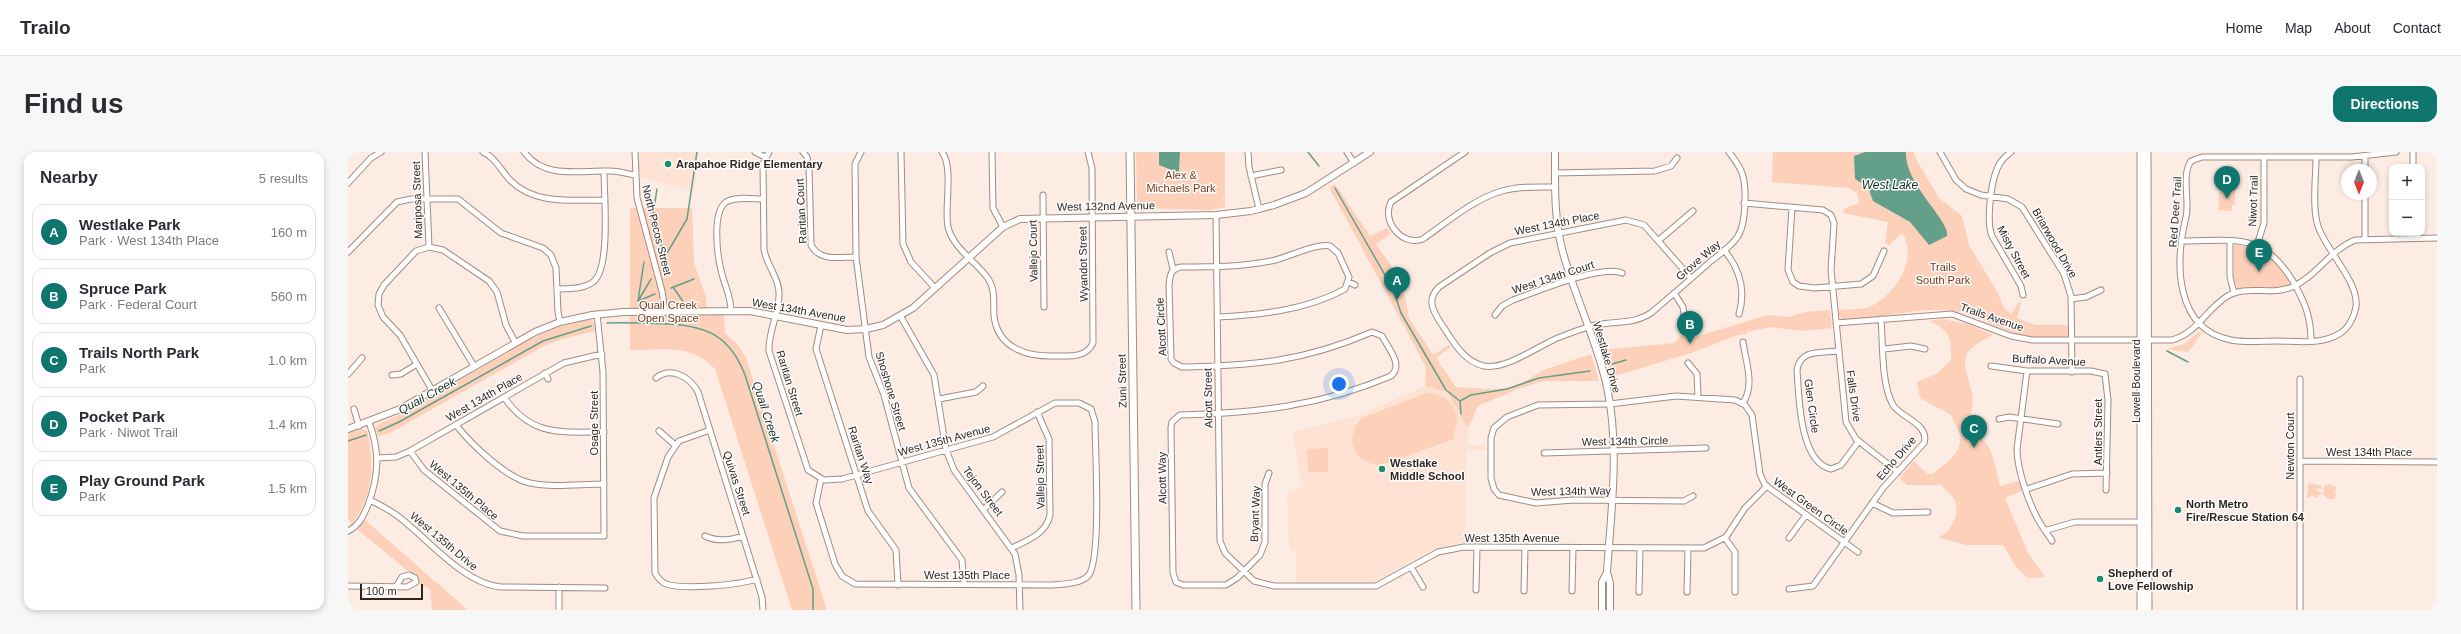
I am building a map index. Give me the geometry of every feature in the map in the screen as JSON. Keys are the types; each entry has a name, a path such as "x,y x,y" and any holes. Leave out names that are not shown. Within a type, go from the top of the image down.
{"main road":[{"name":"Zuni Street","path":"1130,152 1136,610"},
{"name":"Lowell Boulevard","path":"2141,152 2145,522 2148,610"},
{"name":"Lowell Boulevard","path":"2144,342 2147,152"},
{"name":"Lowell Boulevard","path":"2141,610 2145,522"}],"street":[{"path":"348,182 371,158 381,152"},
{"name":"Mariposa Street","path":"425,152 429,247"},
{"path":"483,152 493,159 513,183 529,193 553,200 604,200"},
{"path":"524,152 536,165 548,170 604,171 635,175"},
{"name":"North Pecos Street","path":"635,152 637,198 662,291 665,312"},
{"path":"755,152 765,157 769,152"},
{"name":"Raritan Court","path":"803,152 809,166 811,245 817,253 824,257 856,257"},
{"name":"Shoshone Street","path":"860,152 855,160 856,257 869,357 884,395 910,491 962,560 964,584"},
{"path":"901,152 903,244 911,262 935,288"},
{"path":"942,152 946,162 948,228 954,240 969,257"},
{"path":"992,152 994,208 1003,226"},
{"name":"Wyandot Street","path":"969,257 989,280 993,292 996,325 1003,336 1016,349 1029,355 1041,357 1078,356 1087,351 1093,342 1094,332 1092,168 1088,152"},
{"path":"1248,152 1251,176 1259,209"},
{"path":"1347,152 1354,163"},
{"name":"West 132nd Avenue","path":"866,329 883,325 901,317 1003,226 1020,219 1092,216 1216,215 1259,209 1306,193 1370,152"},
{"path":"1465,152 1391,202 1388,208 1389,218 1405,239 1414,241 1423,239 1480,200 1497,192 1521,188 1555,187"},
{"name":"Westlake Drive","path":"1555,152 1555,187 1559,232 1572,280 1604,374 1610,404 1614,452 1607,572 1610,583 1610,610"},
{"name":"Grove Way","path":"1589,327 1639,320 1651,313 1724,250 1739,235 1744,203 1744,178 1738,165 1729,152"},
{"name":"Briarwood Drive","path":"1940,152 1961,185 1975,194 2014,201 2027,213 2064,274 2071,299 2072,372"},
{"name":"Misty Street","path":"2011,152 2004,158 1997,169 1989,224 1990,233 2021,286 2023,295"},
{"name":"Red Deer Trail","path":"2199,324 2188,310 2183,295 2182,241 2187,211 2187,171 2190,159 2202,157 2365,156 2396,152"},
{"path":"2413,152 2413,164"},
{"path":"2365,156 2365,164"},
{"name":"Raritan Street","path":"765,157 763,164 765,257 779,290 776,314 770,340 772,360 805,464 812,474 820,479"},
{"name":"Niwot Trail","path":"2257,245 2264,223 2264,157"},
{"path":"2199,324 2210,332 2231,340 2328,340 2348,326 2354,315 2356,296 2318,225 2316,157"},
{"path":"1555,173 1655,172 1671,166 1677,158"},
{"path":"1251,176 1281,170"},
{"path":"557,288 583,287 592,283 600,274 604,257 604,171"},
{"name":"Vallejo Court","path":"1043,196 1044,307"},
{"path":"348,252 397,202 426,198 451,198 462,201 481,218 502,233 545,250 555,263 560,322"},
{"path":"731,311 730,293 718,256 718,214 722,206 730,200 763,199"},
{"path":"2365,200 2365,239"},
{"path":"1744,203 1823,210 1834,213 1831,260 1836,323"},
{"path":"1792,207 1788,270 1796,284 1810,288 1832,287 1867,281 1875,272 1884,251"},
{"path":"1659,240 1693,211"},
{"name":"Alcott Street","path":"1216,215 1220,541 1223,551 1244,572"},
{"name":"West 134th Place","path":"1589,327 1545,343 1507,363 1485,366 1468,358 1461,352 1432,307 1432,298 1439,287 1502,246 1519,240 1632,220 1644,225 1659,240 1691,278"},
{"path":"2230,241 2230,277 2234,292 2280,290 2295,286 2351,242 2365,239 2413,236 2437,238"},
{"path":"2182,241 2230,241 2257,245 2270,252 2281,262 2308,309 2311,341"},
{"path":"1173,269 1181,267 1216,267 1273,261 1331,243 1348,273 1349,282 1343,290 1291,308 1253,315 1217,316"},
{"path":"432,390 400,335 381,312 378,297 384,284 413,253 429,247 443,250 492,284 506,325 515,342"},
{"path":"1724,250 1738,270 1742,304 1739,314"},
{"name":"Alcott Circle","path":"1169,252 1173,269 1170,274 1169,285 1170,354 1172,365 1182,367 1218,366"},
{"name":"West 134th Court","path":"1495,315 1502,306 1509,302 1572,280 1608,270 1622,273"},
{"path":"1349,282 1355,284"},
{"path":"1792,289 1796,284"},
{"path":"2071,299 2086,297 2101,290"},
{"name":"Trails Avenue","path":"1836,323 1952,314 2018,338 2072,342 2144,342 2180,338 2199,324 2222,300 2234,292"},
{"path":"1674,293 1683,307 1686,329"},
{"path":"439,308 474,366"},
{"name":"West 134th Avenue","path":"348,429 395,411 515,342 560,322 597,314 731,311 776,314 847,330 866,329"},
{"name":"Osage Street","path":"597,314 602,354 604,532"},
{"name":"Tejon Street","path":"901,317 932,369 939,399 946,450 957,475 1012,548 1018,563 1020,610"},
{"name":"Echo Drive","path":"1789,589 1813,586 1872,504 1928,439 1921,428 1899,411 1889,397 1881,319"},
{"name":"Falls Drive","path":"1836,323 1846,422 1858,441 1898,472"},
{"name":"Raritan Way","path":"821,325 816,349 868,511 896,550 898,585"},
{"path":"1218,366 1283,361 1333,348 1372,332 1379,331 1395,360 1399,371 1368,386 1319,401 1268,411 1218,414"},
{"path":"1610,404 1665,397 1729,399 1743,403 1749,395 1750,386 1743,342"},
{"path":"1884,349 1911,346 1925,349"},
{"name":"Glen Circle","path":"1832,469 1824,467 1818,461 1804,432 1797,370 1798,357 1838,351"},
{"name":"West 134th Place","path":"378,458 396,457 410,451 567,361 602,354"},
{"path":"348,374 362,358"},
{"path":"348,362 353,367"},
{"path":"1688,363 1697,374 1698,397"},
{"path":"392,375 401,374 417,364"},
{"name":"Buffalo Avenue","path":"1991,366 2027,371 2107,372"},
{"path":"2027,371 2017,457 2027,489 2042,526 2047,530 2052,541"},
{"name":"Antlers Street","path":"2106,490 2107,372"},
{"path":"545,373 548,378"},
{"name":"Quivas Street","path":"656,378 661,374 675,374 688,378 694,385 710,430 757,579 762,597 763,610"},
{"name":"Newton Court","path":"2300,379 2300,610"},
{"path":"939,399 976,392 983,386"},
{"path":"504,397 522,417 542,430 558,432 604,432"},
{"name":"West 135th Avenue","path":"820,479 832,481 993,437 1037,412 1059,403 1079,403 1089,407 1094,415 1095,422 1096,517 1094,561 1088,576"},
{"name":"West Green Circle","path":"1743,403 1754,418 1760,474 1766,486 1858,552"},
{"name":"West 134th Way","path":"1610,404 1528,407 1498,422 1494,428 1491,448 1492,484 1499,495 1536,503 1611,500 1684,501 1693,496"},
{"path":"354,409 359,426"},
{"name":"Vallejo Street","path":"1012,548 1041,532 1047,524 1050,515 1050,439 1037,412"},
{"name":"Alcott Way","path":"1174,584 1171,427 1173,417 1180,415 1218,414"},
{"path":"1999,419 2021,419 2058,424"},
{"path":"348,531 362,520 376,480 378,458 369,422"},
{"path":"456,425 468,439 504,469 524,481 536,484 604,484"},
{"path":"710,430 687,437 675,445 655,495 654,567 659,582 677,585 733,585 757,579"},
{"path":"659,431 675,445"},
{"path":"1834,476 1832,469 1841,465 1858,441"},
{"name":"West 134th Circle","path":"1544,453 1706,448"},
{"name":"West 135th Place","path":"410,451 430,475 488,524 504,533 523,536 604,536 604,532"},
{"name":"West 134th Place","path":"2300,461 2437,462"},
{"name":"Bryant Way","path":"1174,584 1226,585 1244,572 1264,549 1265,484 1270,473"},
{"path":"2027,489 2072,474 2107,473"},
{"name":"West 135th Place","path":"820,479 816,503 837,568 845,579 859,585 1063,584 1079,581 1088,576"},
{"name":"West 135th Avenue","path":"1244,572 1254,581 1264,585 1371,587 1387,581 1445,550 1477,547 1640,549 1707,548 1725,538 1745,508 1766,486"},
{"path":"983,510 1002,492"},
{"name":"West 135th Drive","path":"370,500 400,517 478,581 501,587 604,588"},
{"path":"1872,504 1893,513 1928,512"},
{"path":"1790,538 1806,515"},
{"path":"2047,530 2075,522 2145,522"},
{"path":"705,536 713,540 730,539 743,536"},
{"path":"1725,538 1735,552 1735,592"},
{"path":"1476,590 1477,547"},
{"path":"1524,548 1524,591"},
{"path":"1572,548 1572,591"},
{"path":"1639,592 1640,549"},
{"path":"1688,549 1688,592"},
{"path":"1411,567 1423,587"},
{"name":"Westlake Drive","path":"1602,610 1602,582 1607,572"},
{"path":"348,586 396,585"},
{"path":"559,587 559,610"}],"shaded area":[{"name":"Arapahoe Ridge Elementary","path":"639,152 699,152 694,192 639,176"},
{"name":"Westlake Middle School","path":"1425,386 1447,392 1468,428 1468,445 1486,445 1486,450 1467,450 1465,542 1433,549 1374,582 1296,582 1296,554 1289,548 1287,493 1302,487 1292,432 1357,416"}],"green space":[{"name":"Alex & Michaels Park","path":"1136,152 1225,152 1225,207 1209,210 1139,208 1137,204"},
{"name":"Trails South Park","path":"1773,152 1914,152 1916,159 1939,198 1962,216 1969,245 1995,288 2005,309 2011,314 2019,302 2021,303 2017,318 2035,325 2068,325 2068,336 2065,338 2041,338 2019,334 1966,314 1951,311 1920,311 1873,318 1842,319 1839,316 1838,310 1869,307 1879,302 1895,286 1902,276 1906,265 1908,254 1907,243 1902,233 1889,245 1885,243 1888,222 1843,213 1844,209 1859,203 1857,193 1849,188 1772,182"},
{"path":"1335,184 1370,236 1387,228 1391,234 1376,244 1402,281 1409,318 1433,355 1449,345 1451,347 1436,358 1456,387 1493,389 1511,387 1529,379 1541,371 1591,354 1599,381 1545,381 1523,387 1478,406 1468,428 1447,392 1425,386 1426,367 1329,187"},
{"path":"2221,189 2235,189 2235,205 2232,205 2232,211 2218,210 2219,194"},
{"name":"Quail Creek Open Space","path":"630,208 692,208 694,263 706,297 707,311 724,311 725,333 738,345 746,358 827,610 792,610 715,369 696,355 686,352 665,349 630,350"},
{"path":"2236,245 2246,246 2262,251 2280,267 2290,282 2287,286 2238,290 2234,277 2234,247"},
{"path":"1830,310 1832,328 1803,331 1770,327 1747,332 1746,334 1738,335 1691,353 1611,377 1603,350 1674,343 1680,336 1695,337 1768,315 1788,317 1805,312"},
{"path":"590,319 594,323 595,331 559,340 542,347 390,433 378,436 375,428 378,424 393,418 525,342 556,328"},
{"path":"1942,319 1968,324 1993,335 1973,347 1968,352 1966,358 1966,372 1973,397 1971,424 1974,431 1989,448 2000,486 2019,481 2022,491 2005,498 2028,553 2045,577 2028,578 2016,567 2003,545 1966,545 1939,538 1951,527 1955,518 1956,507 1954,499 1941,485 1907,485 1900,478 1914,461 1928,474 1932,474 1949,461 1958,450 1961,437 1951,415 1920,398 1917,382 1936,374 1951,360 1950,340 1946,332 1929,321"},
{"path":"2199,332 2202,333 2188,352 2167,349 2184,344"},
{"path":"1426,393 1438,395 1453,405 1457,417 1454,439 1380,465 1369,463 1361,459 1355,451 1351,441 1355,426 1362,418"},
{"path":"361,429 367,431 370,443 370,479 364,502 352,523 348,520 348,432"},
{"path":"1328,448 1328,472 1308,472 1307,449"},
{"path":"2308,483 2322,486 2322,489 2317,488 2317,491 2322,492 2316,498 2311,494 2311,497 2307,498"},
{"path":"2330,484 2336,487 2336,491 2333,491 2336,493 2334,499 2328,499 2323,494 2324,486"},
{"path":"365,520 468,610 432,610 430,589 420,584 415,573 408,571 358,530"}],"water":[{"path":"1159,152 1180,152 1179,173 1159,165"},
{"name":"West Lake","path":"1865,152 1906,152 1907,164 1912,176 1942,221 1946,229 1947,236 1929,245 1910,222 1873,201 1868,187 1855,179 1854,156"}],"waterway":[{"path":"663,260 687,219 697,152"},
{"path":"1308,152 1319,166"},
{"path":"1335,188 1393,289 1401,313 1446,390 1460,401 1471,395 1507,389 1539,378 1590,371"},
{"path":"657,189 653,215 664,257"},
{"path":"644,262 638,301 651,279"},
{"path":"671,288 694,279"},
{"path":"673,287 684,303"},
{"path":"638,301 655,294"},
{"name":"Quail Creek","path":"607,323 668,324 694,327 716,336 732,351 745,375 813,589 813,610"},
{"name":"Quail Creek","path":"379,431 399,422 543,341 591,326"},
{"path":"2167,351 2188,362"},
{"path":"1612,364 1626,360"},
{"path":"1460,401 1461,414"},
{"name":"Quail Creek","path":"348,441 366,435"}],"place":[{"name":"Arapahoe Ridge Elementary","path":"668,164"},
{"name":"Pocket Park","path":"2227,199"},
{"name":"Play Ground Park","path":"2259,272"},
{"name":"Westlake Park","path":"1397,300"},
{"name":"Spruce Park","path":"1690,344"},
{"name":"Trails North Park","path":"1974,448"},
{"name":"Westlake Middle School","path":"1382,469"},
{"name":"North Metro Fire/Rescue Station 64","path":"2178,510"},
{"name":"Shepherd of Love Fellowship","path":"2100,579"}]}
